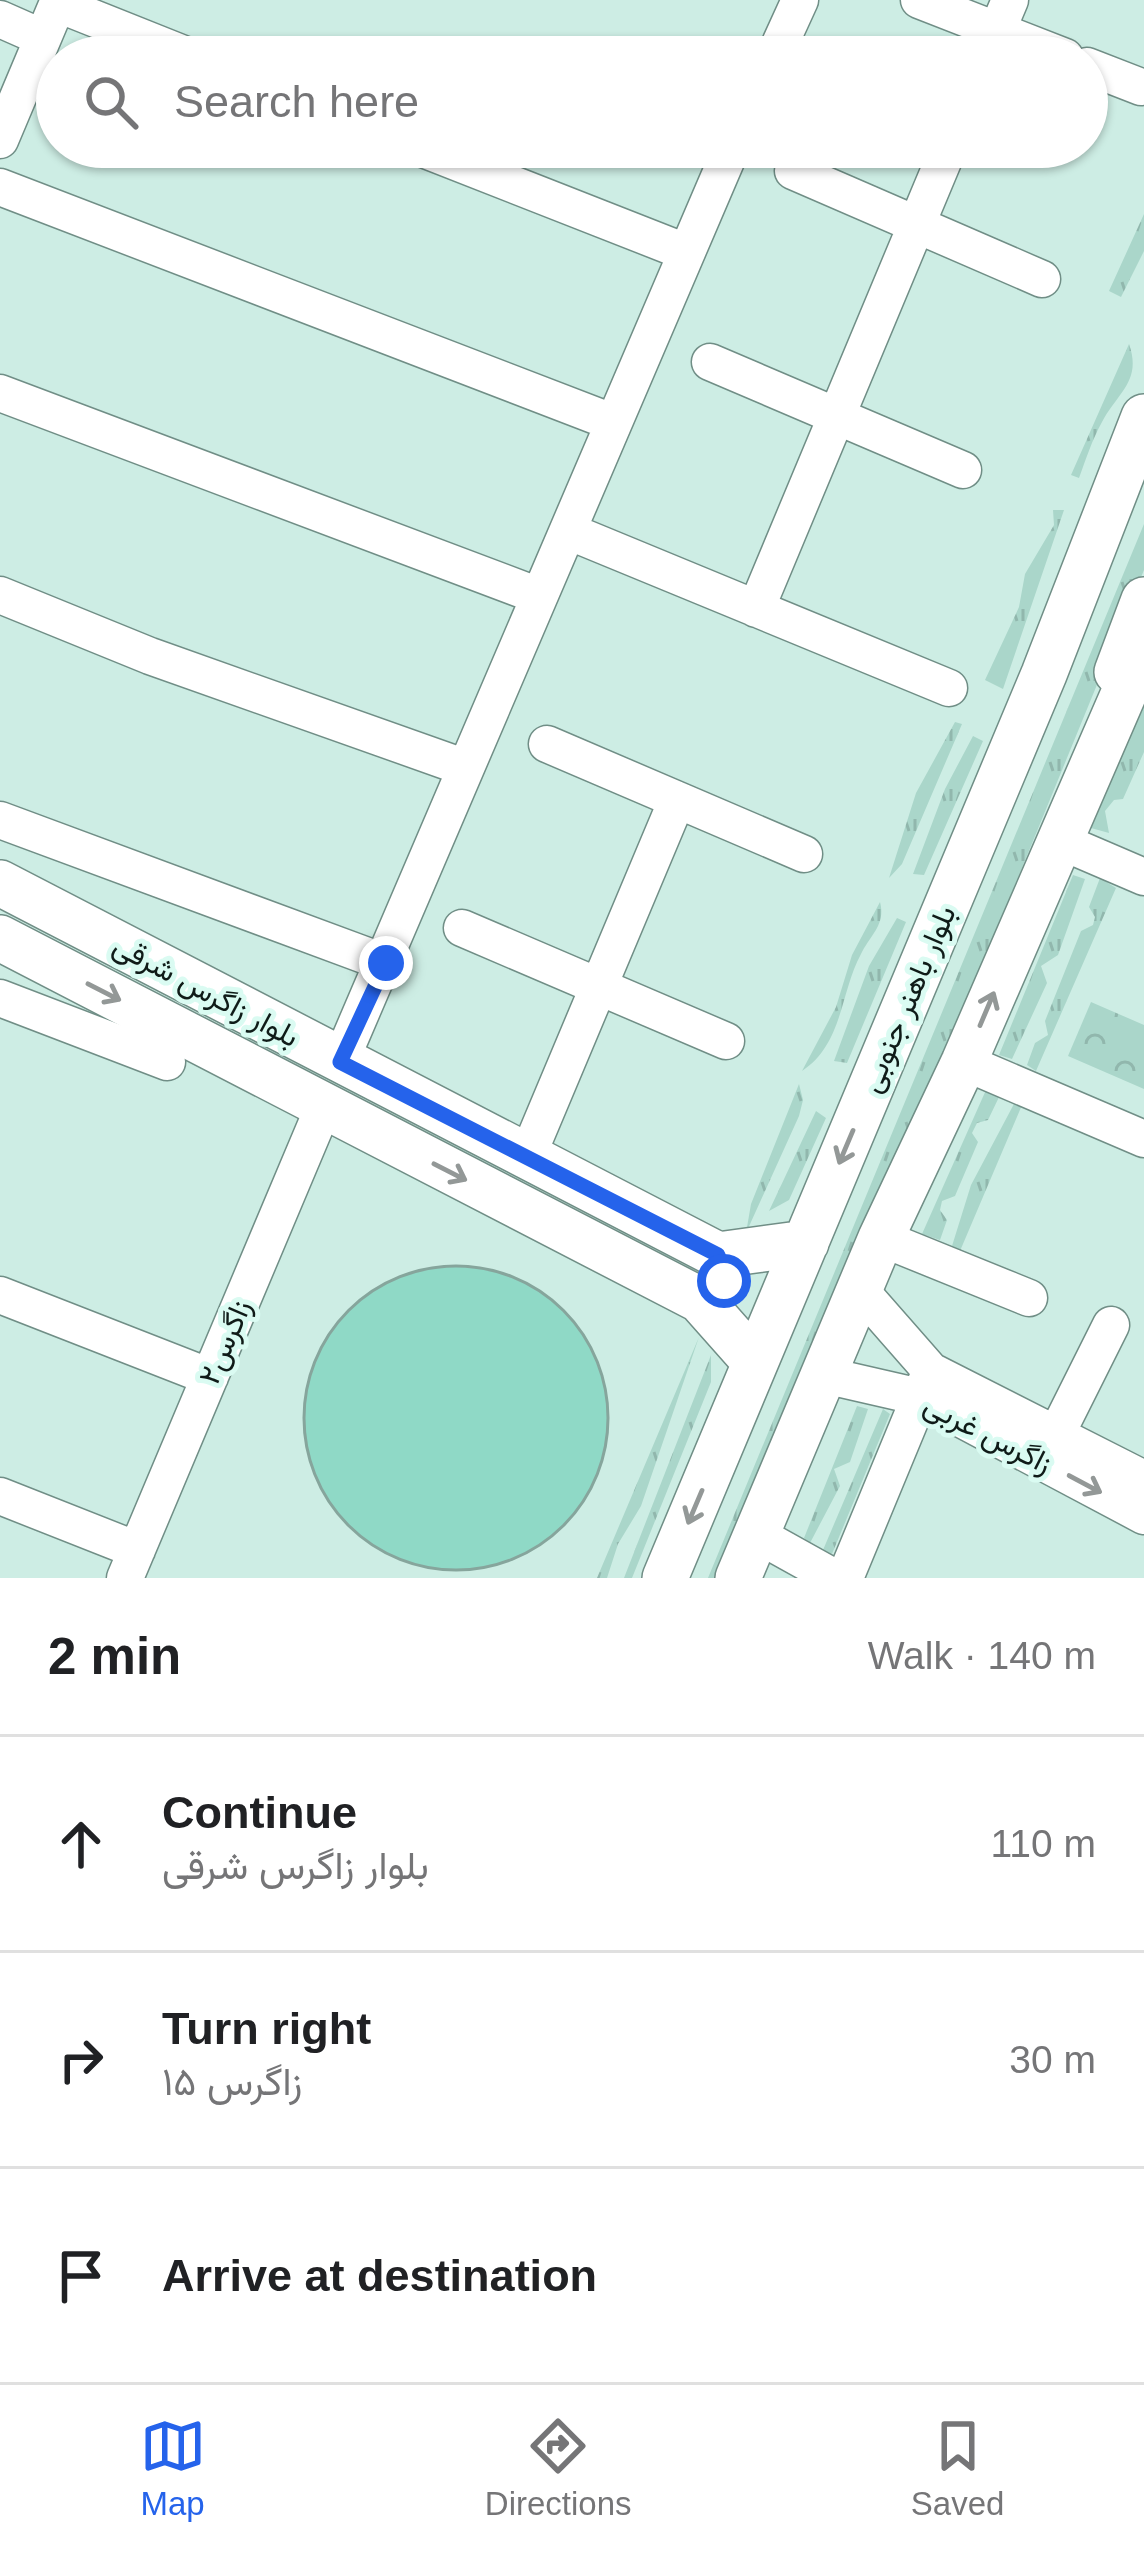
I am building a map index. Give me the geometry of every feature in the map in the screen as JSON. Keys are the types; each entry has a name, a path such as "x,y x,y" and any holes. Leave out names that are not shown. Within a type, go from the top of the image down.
{"main road":[{"name":"بلوار باهنر جنوبی","path":"665,1578 958,878 1144,417"},
{"path":"958,878 1024,760 1144,477"},
{"path":"1032,906 1144,600"},
{"path":"738,1578 881,1238 964,1062 1144,647"},
{"name":"بلوار زاگرس شرقی","path":"0,884 718,1255"},
{"path":"15,946 52,910"},
{"name":"بلوار زاگرس شرقی","path":"15,946 700,1300 755,1362"},
{"path":"700,1300 712,1297 724,1281 718,1255 806,1244"}],"street":[{"path":"784,36 800,0"},
{"path":"919,0 998,29"},
{"path":"0,19 53,14 123,36"},
{"path":"0,140 36,54"},
{"path":"1108,74 1141,87"},
{"path":"472,168 683,251"},
{"path":"340,1062 722,168"},
{"path":"756,609 940,168"},
{"path":"793,171 1042,279"},
{"path":"0,187 612,422"},
{"path":"710,362 963,470"},
{"path":"0,393 539,596"},
{"path":"568,530 949,688"},
{"path":"0,595 149,656 466,768"},
{"path":"547,744 804,854"},
{"path":"527,1157 677,800"},
{"path":"0,820 386,963"},
{"path":"1060,841 1144,877"},
{"path":"462,928 726,1041"},
{"path":"0,998 166,1062"},
{"path":"964,1062 1144,1139"},
{"name":"زاگرس۲","path":"131,1564 324,1106"},
{"path":"881,1238 1029,1298"},
{"name":"زاگرس غربی","path":"860,1290 925,1384 1144,1516"},
{"path":"0,1295 210,1377"},
{"path":"1056,1435 1111,1325"},
{"name":"زاگرس غربی","path":"824,1375 925,1384 1056,1435 1144,1479"},
{"path":"845,1578 925,1384"},
{"path":"0,1496 131,1564"},
{"path":"756,1534 835,1578"}],"green space":[{"path":"1144,214 1144,251 1121,297 1109,291"},
{"path":"1129,344 1130,377 1098,429 1079,478 1071,475"},
{"path":"1053,510 1064,510 1003,689 985,680 1019,607 1025,574 1054,525"},
{"path":"1144,524 1144,570 731,1578 708,1578"},
{"path":"1144,705 1144,752 1123,799 1114,800 1105,811 1109,833 1091,828"},
{"path":"955,722 962,724 902,864 889,878 916,793"},
{"path":"973,736 983,741 924,875 913,874 945,789"},
{"path":"1073,875 1085,879 1058,955 1041,966 1047,983 1012,1059 999,1055"},
{"path":"1100,878 1116,888 1036,1071 1027,1065 1035,1043 1048,1035 1045,1021 1081,931 1093,925 1095,917 1089,907"},
{"path":"880,902 879,924 854,969 833,1032 826,1047 802,1071 836,1007 852,955"},
{"path":"897,918 906,922 847,1063 834,1061 869,966"},
{"path":"1091,1002 1144,1025 1144,1089 1068,1056"},
{"path":"799,1084 803,1100 799,1116 746,1233 751,1204"},
{"path":"986,1090 1000,1095 988,1120 977,1123 972,1133 978,1142 955,1196 942,1201 940,1210 947,1220 940,1240 922,1234"},
{"path":"1015,1102 1022,1105 960,1251 952,1246 971,1185"},
{"path":"816,1111 826,1118 789,1200 769,1211"},
{"path":"699,1337 641,1506 618,1544 607,1578 597,1578"},
{"path":"711,1355 711,1382 632,1578 624,1578"},
{"path":"857,1406 868,1409 850,1462 834,1469 840,1486 810,1543 804,1538"},
{"path":"883,1409 890,1414 832,1554 823,1550"}],"building":[{"path":"456,1266 514,1278 563,1311 596,1360 608,1418 596,1476 563,1525 514,1558 456,1570 398,1558 349,1525 316,1476 304,1418 316,1360 349,1311 398,1278"}],"route":[{"path":"386,963 340,1062 718,1255 724,1281"}]}
